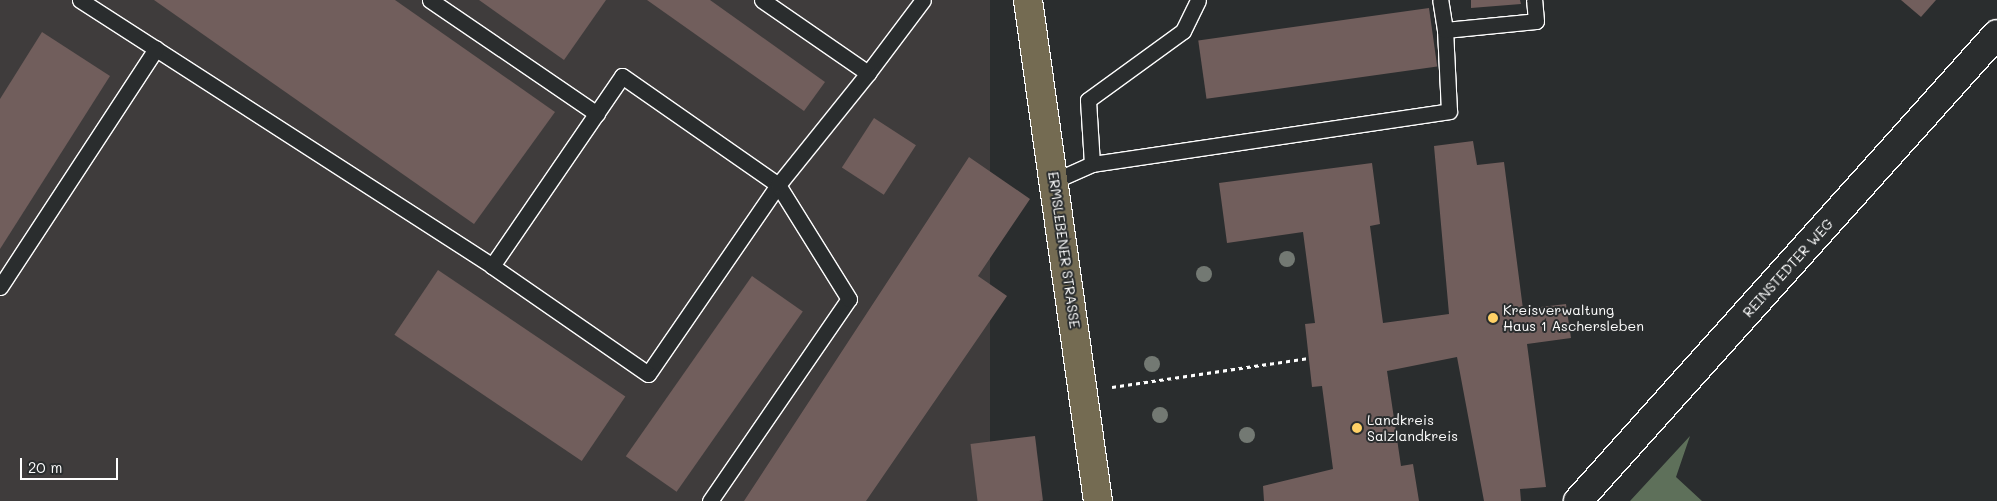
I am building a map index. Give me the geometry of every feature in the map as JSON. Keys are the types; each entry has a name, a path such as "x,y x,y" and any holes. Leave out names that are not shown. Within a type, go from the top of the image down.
{"main road":[{"name":"ERMSLEBENER STRASSE","path":"1028,0 1098,501"}],"street":[{"name":"REINSTEDTER WEG","path":"1578,501 1997,34"}],"lane":[{"path":"430,0 597,114"},
{"path":"762,0 868,73"},
{"path":"89,2 156,49 492,266 648,374 778,185 868,73 923,0"},
{"path":"1092,164 1088,100 1182,31 1198,0"},
{"path":"1054,180 1092,164 1449,111 1445,30 1440,0"},
{"path":"1445,30 1536,21 1534,0"},
{"path":"0,287 156,49"},
{"path":"492,266 622,76 778,185 849,299 710,501"}],"path":[{"path":"1083,392 1309,358"}],"shaded area":[{"path":"0,0 990,0 990,501 0,501"}],"green space":[{"path":"1690,436 1676,477 1702,501 1630,501"}],"building":[{"path":"154,0 395,0 555,112 474,224"},
{"path":"479,0 606,0 564,60"},
{"path":"647,0 710,0 825,82 804,111"},
{"path":"1471,0 1520,0 1521,4 1471,8"},
{"path":"1901,0 1936,0 1921,17"},
{"path":"1429,8 1437,66 1206,99 1198,40"},
{"path":"42,32 110,76 0,249 0,99"},
{"path":"874,118 916,145 884,195 842,167"},
{"name":"Kreisverwaltung Haus 1 Aschersleben","path":"1473,141 1477,165 1504,162 1523,309 1566,304 1571,338 1527,344 1546,487 1520,489 1521,501 1484,501 1457,357 1387,371 1401,466 1413,464 1419,501 1264,501 1263,486 1333,469 1322,386 1312,387 1305,324 1315,323 1303,232 1227,243 1219,183 1372,163 1380,224 1370,226 1383,323 1449,314 1434,146"},
{"path":"969,157 1030,199 978,276 1007,296 866,501 744,501"},
{"path":"438,270 625,396 582,461 394,335"},
{"path":"752,276 803,312 677,492 626,456"},
{"path":"1035,436 1043,501 977,501 970,444"}],"place":[{"name":"Kreisverwaltung Haus 1 Aschersleben","path":"1493,318"},
{"name":"Landkreis Salzlandkreis","path":"1357,428"}]}
